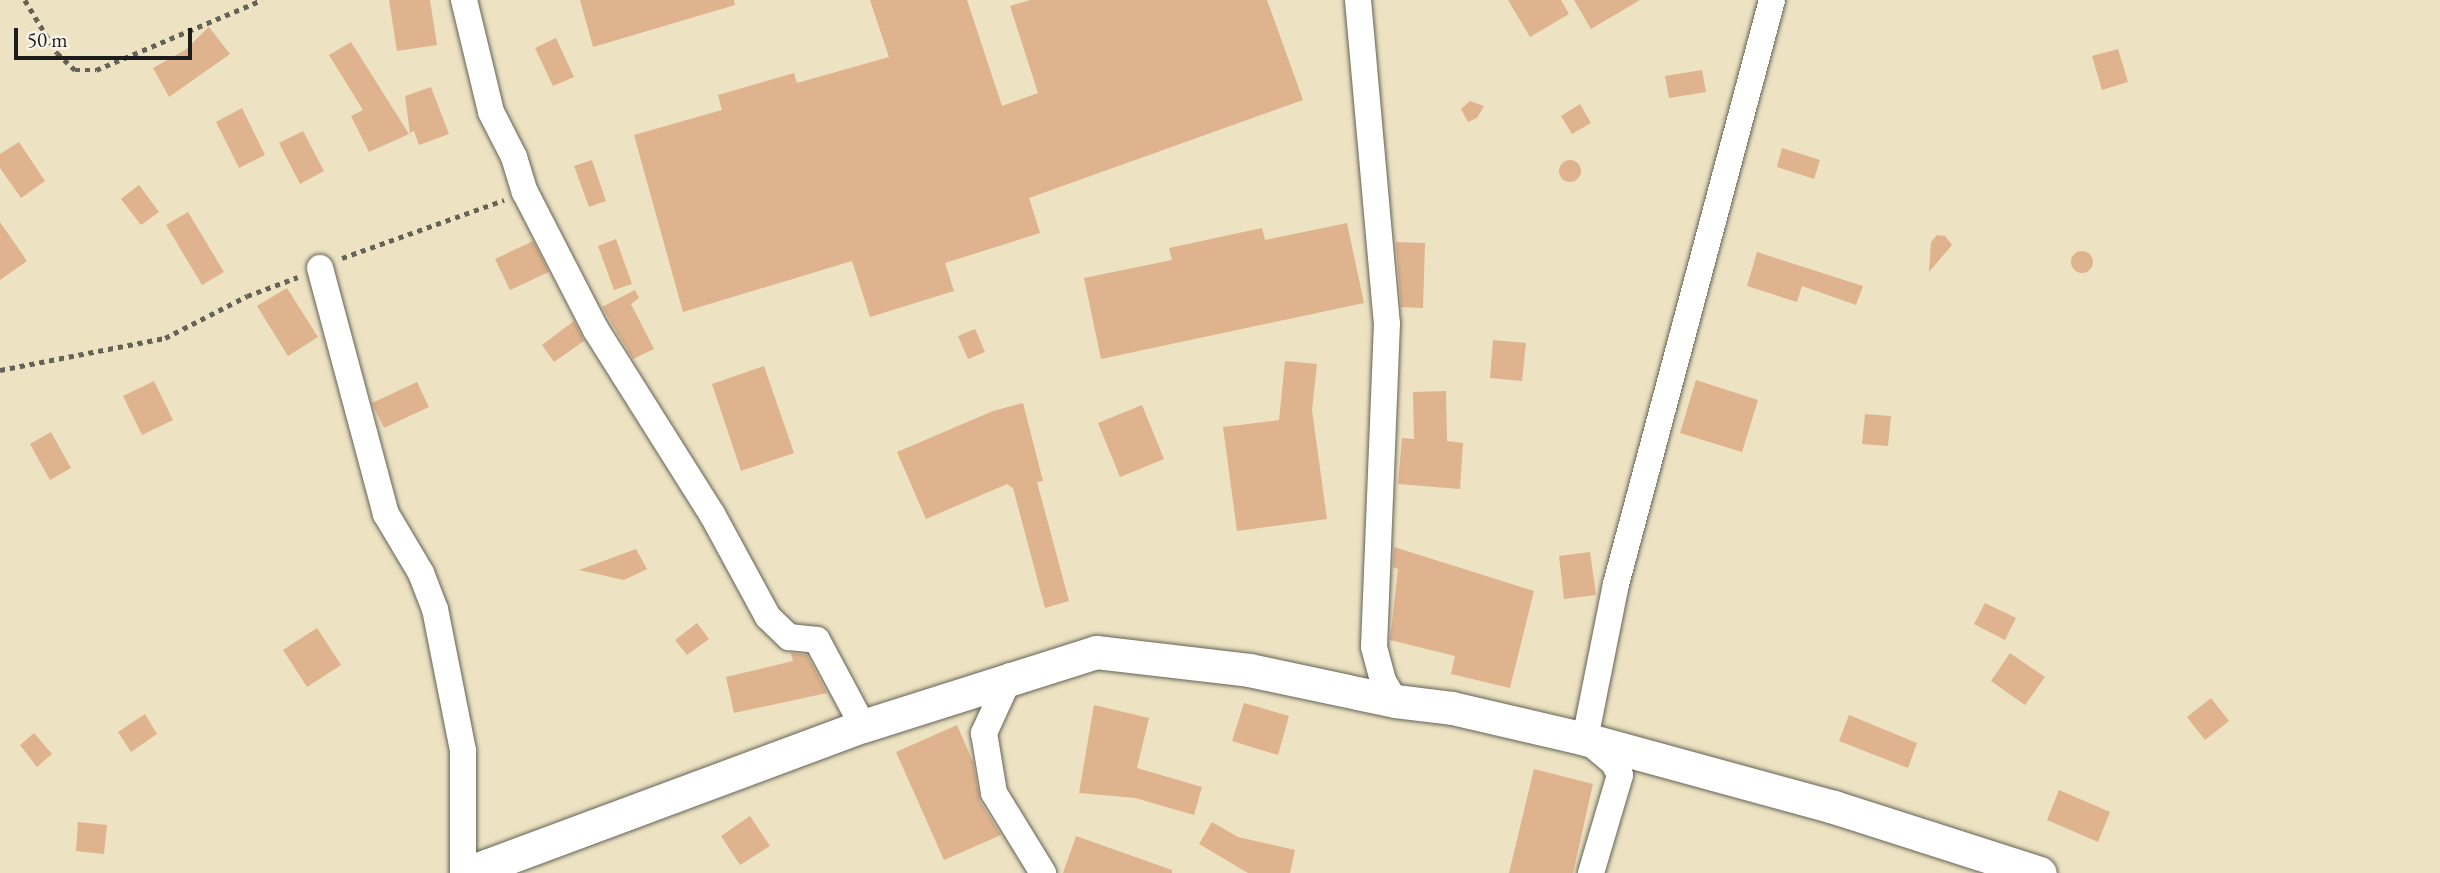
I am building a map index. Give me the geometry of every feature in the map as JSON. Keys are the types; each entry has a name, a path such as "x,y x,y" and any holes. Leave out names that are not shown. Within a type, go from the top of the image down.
{"street":[{"path":"464,0 491,112 514,157 525,192 596,330 705,503 768,617 789,637 817,640 863,726"},
{"path":"1358,0 1387,323 1374,647 1376,663 1395,701"},
{"path":"1585,738 1633,514 1772,0"},
{"path":"320,268 386,514 421,573 435,609 463,751 465,873 863,726 1010,676 1096,652 1249,670 1395,701 1452,708 1585,738 1834,807 2040,873"},
{"path":"1010,676 984,733 994,793 1044,873"},
{"path":"1585,738 1614,763 1620,775 1591,873"}],"path":[{"path":"25,0 57,53 75,70 96,70 262,0"},
{"path":"0,370 165,338 247,296 525,192"}],"building":[{"path":"389,0 430,0 437,45 397,51"},
{"path":"580,0 734,0 735,5 593,47"},
{"path":"870,0 967,0 1002,106 1038,93 1010,6 1030,0 1267,0 1303,100 1029,198 1040,233 945,263 954,291 870,317 852,261 683,312 634,135 722,110 718,95 794,73 797,83 889,57"},
{"path":"1508,0 1561,0 1569,14 1530,37"},
{"path":"1574,0 1640,0 1591,29"},
{"path":"209,27 230,54 169,97 153,68 185,50"},
{"path":"556,38 574,77 553,86 535,48"},
{"path":"351,42 409,134 369,152 351,116 363,110 329,55"},
{"path":"2118,49 2128,82 2102,90 2092,56"},
{"path":"1702,70 1706,92 1669,98 1665,76"},
{"path":"431,87 449,134 419,145 414,131 410,133 405,96"},
{"path":"1470,101 1484,106 1477,118 1468,122 1461,109"},
{"path":"1580,104 1591,123 1572,134 1561,116"},
{"path":"242,108 265,155 239,168 216,122"},
{"path":"303,131 324,171 300,184 279,143"},
{"path":"19,142 45,181 21,198 0,168 0,154"},
{"path":"1782,148 1820,160 1814,179 1777,167"},
{"path":"592,160 606,201 589,207 574,166"},
{"path":"1570,160 1578,163 1581,171 1578,179 1570,182 1562,179 1559,171 1562,163"},
{"path":"139,185 159,212 141,225 121,199"},
{"path":"188,212 224,272 202,285 166,225"},
{"path":"0,222 27,261 0,280"},
{"path":"1347,223 1364,303 1101,359 1084,278 1172,260 1169,248 1262,228 1265,240"},
{"path":"1937,235 1945,236 1952,245 1929,272 1931,242"},
{"path":"616,239 632,284 614,290 598,246"},
{"path":"533,241 549,272 510,290 495,259"},
{"path":"1396,242 1425,243 1423,308 1401,307"},
{"path":"2082,251 2090,254 2093,262 2090,270 2082,273 2074,270 2071,262 2074,254"},
{"path":"1757,252 1863,286 1856,305 1802,286 1797,302 1747,286"},
{"path":"287,288 318,337 288,356 257,306"},
{"path":"635,290 639,298 631,304 654,349 633,359 602,307"},
{"path":"574,321 584,341 554,362 542,345"},
{"path":"975,329 985,352 968,359 958,336"},
{"path":"1493,340 1526,343 1522,381 1490,378"},
{"path":"1285,361 1317,364 1312,410 1327,519 1237,531 1223,427 1279,420"},
{"path":"764,366 794,453 741,471 712,384"},
{"path":"1696,380 1758,400 1742,452 1680,433"},
{"path":"154,381 173,420 142,435 123,396"},
{"path":"417,382 429,407 384,428 372,403"},
{"path":"1446,391 1447,441 1463,443 1460,489 1398,484 1402,438 1414,439 1413,392"},
{"path":"1023,403 1043,481 1037,482 1069,601 1045,608 1013,488 1007,484 926,519 897,452 993,411"},
{"path":"1142,405 1164,459 1120,477 1098,423"},
{"path":"1865,414 1891,416 1888,446 1862,444"},
{"path":"51,432 71,468 50,480 30,444"},
{"path":"1394,547 1534,591 1510,688 1451,674 1455,656 1390,640 1398,569 1393,567"},
{"path":"636,549 647,569 624,580 579,570"},
{"path":"1590,552 1596,595 1564,599 1559,556"},
{"path":"1985,603 2016,618 2005,640 1974,624"},
{"path":"697,623 709,639 687,655 675,640"},
{"path":"317,628 341,665 307,687 283,650"},
{"path":"791,653 807,655 827,693 734,713 726,677 793,661"},
{"path":"2010,653 2045,677 2025,705 1991,681"},
{"path":"2211,698 2229,721 2205,740 2187,717"},
{"path":"1244,703 1289,716 1278,755 1232,741"},
{"path":"1094,705 1149,718 1137,768 1202,787 1194,815 1135,798 1079,793"},
{"path":"145,714 157,734 131,752 118,732"},
{"path":"1849,715 1917,743 1908,768 1839,741"},
{"path":"957,725 973,762 980,801 1001,835 944,860 896,752"},
{"path":"34,733 52,754 37,767 20,745"},
{"path":"1534,769 1593,784 1573,873 1509,873"},
{"path":"2059,790 2110,812 2098,842 2047,820"},
{"path":"750,816 770,846 740,865 721,836"},
{"path":"78,822 107,825 104,854 76,851"},
{"path":"1212,822 1238,837 1295,850 1290,873 1248,873 1199,844"},
{"path":"1076,836 1172,870 1172,873 1063,873"}]}
